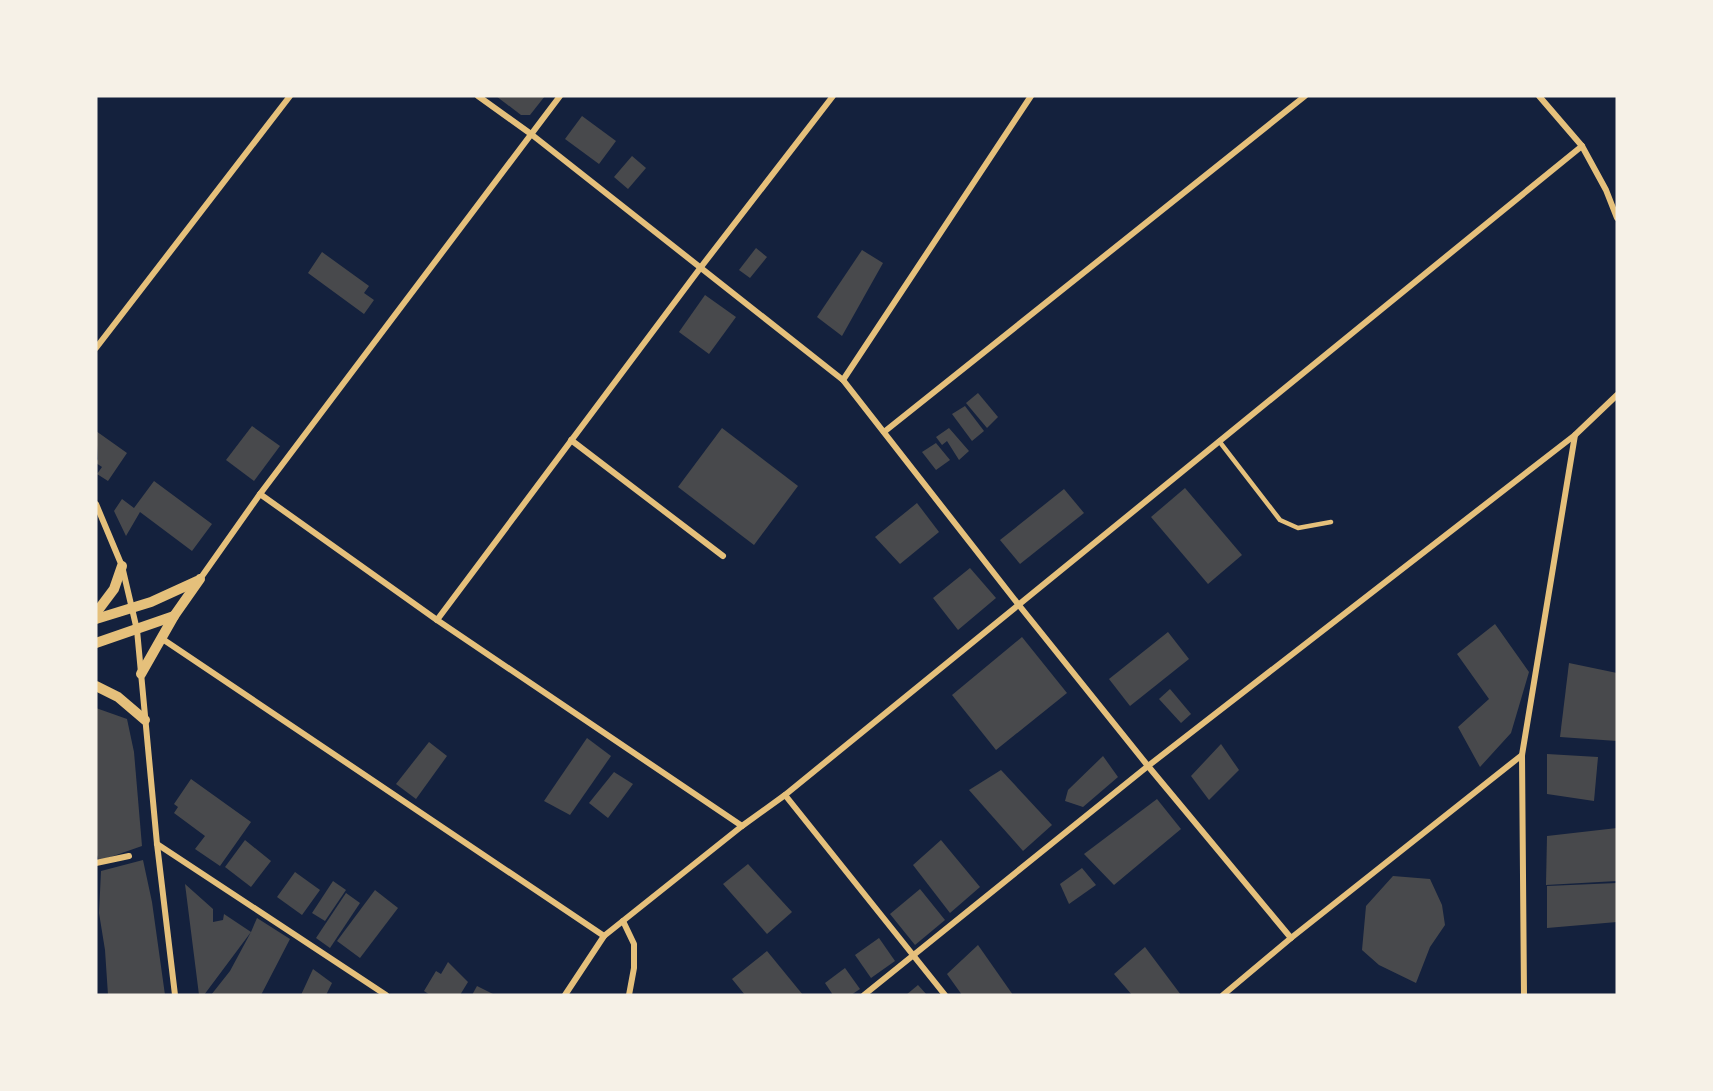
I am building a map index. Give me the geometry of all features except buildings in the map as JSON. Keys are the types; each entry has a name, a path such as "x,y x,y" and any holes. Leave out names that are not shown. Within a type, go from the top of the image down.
{"street":[{"path":"96,348 290,96"},
{"path":"478,96 531,134 843,381 1148,766 1291,938"},
{"path":"141,674 174,616 260,494 560,96"},
{"path":"437,620 701,267 833,96"},
{"path":"843,381 1031,96"},
{"path":"884,432 1305,96"},
{"path":"1539,96 1582,147 1606,189 1617,218"},
{"path":"565,995 604,936 742,826 785,795 1582,147"},
{"path":"864,995 1148,766 1575,435 1617,395"},
{"path":"1524,995 1522,755 1575,435"},
{"path":"571,440 723,556"},
{"path":"260,494 437,620 742,826"},
{"path":"96,504 122,566 134,608 157,844 175,995"},
{"path":"96,614 114,589 122,566"},
{"path":"96,619 168,596 200,579"},
{"path":"96,643 174,616"},
{"path":"161,638 604,936"},
{"path":"96,686 118,697 145,720"},
{"path":"1223,995 1291,938 1522,755"},
{"path":"785,795 945,995"},
{"path":"157,844 386,995"},
{"path":"96,863 129,856"},
{"path":"623,921 634,944 634,968 630,995"}],"lane":[{"path":"1219,441 1280,520 1298,528 1331,522"}]}
